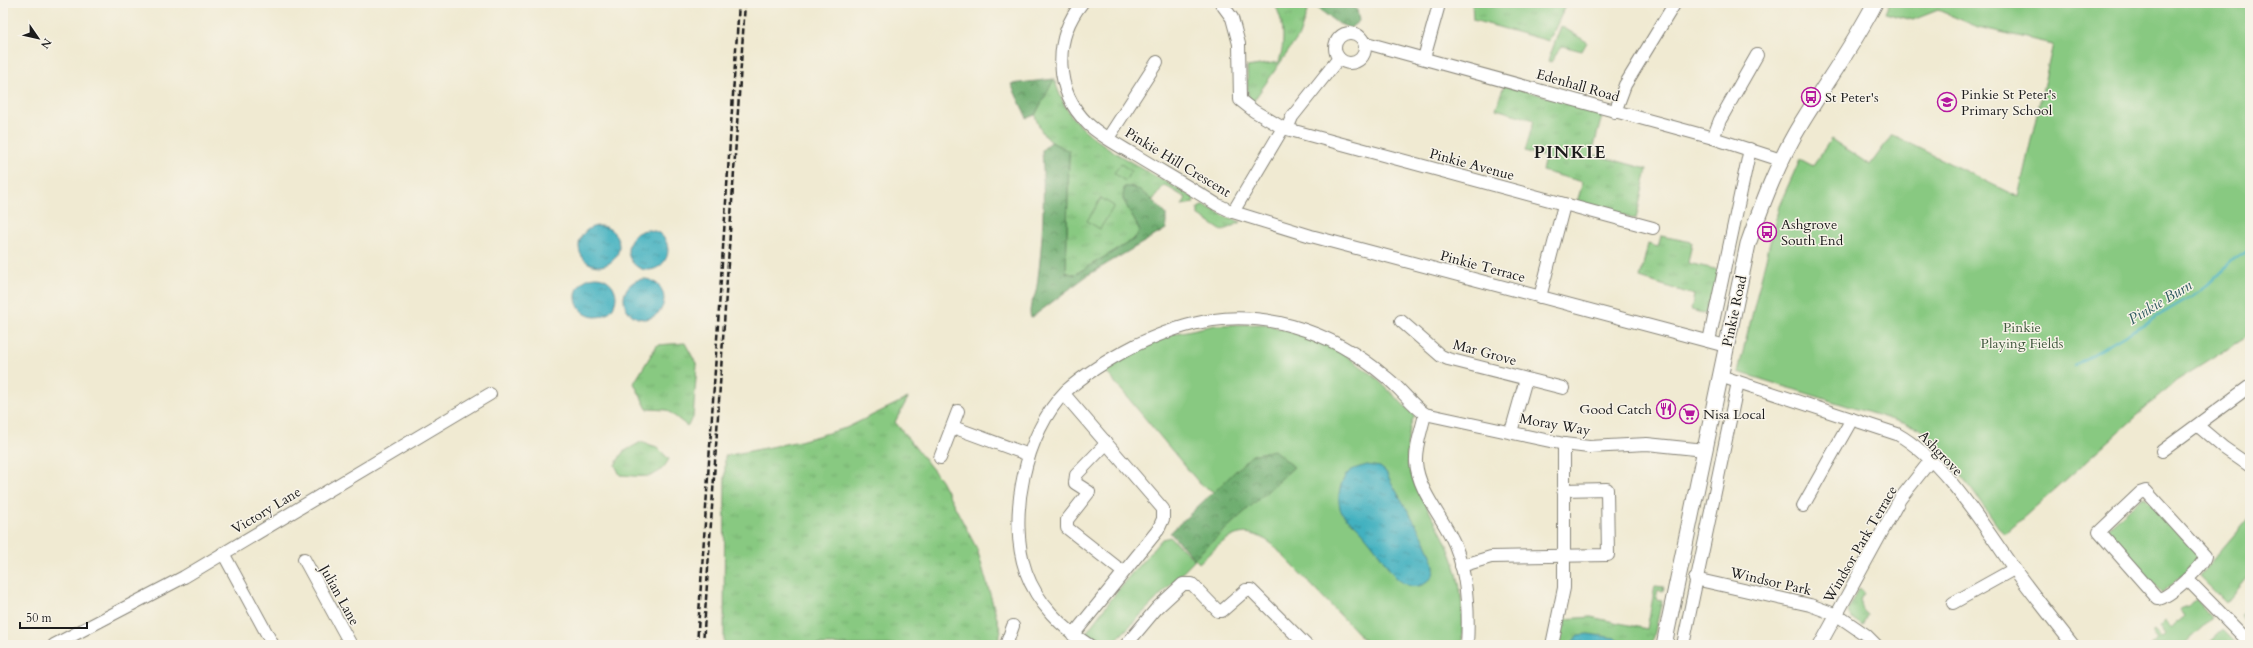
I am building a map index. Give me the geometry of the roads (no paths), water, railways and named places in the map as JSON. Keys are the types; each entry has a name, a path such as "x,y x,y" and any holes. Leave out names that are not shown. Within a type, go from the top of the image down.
{"main road":[{"name":"Pinkie Road","path":"1664,645 1748,244 1770,184 1781,160 1802,122 1856,40 1875,3"}],"street":[{"name":"Pinkie Hill Crescent","path":"1082,3 1068,26 1063,41 1060,58 1062,78 1066,92 1080,116 1095,130 1216,204 1232,212"},
{"path":"1221,3 1232,18 1239,44 1240,100 1254,111 1285,128"},
{"path":"1424,58 1438,8 1437,3"},
{"path":"1616,112 1625,85 1675,3"},
{"name":"Edenhall Road","path":"1339,58 1336,45 1343,34 1357,34 1365,45 1370,44 1424,58 1750,148 1781,160"},
{"path":"1232,212 1292,117 1339,58 1348,62 1357,61 1363,54 1365,45"},
{"path":"1713,138 1720,120 1757,55"},
{"name":"Pinkie Hill Crescent","path":"1108,138 1157,62"},
{"name":"Pinkie Avenue","path":"1285,128 1653,228"},
{"name":"Pinkie Road","path":"1709,341 1750,148"},
{"path":"1540,297 1564,205"},
{"name":"Pinkie Terrace","path":"1232,212 1311,236 1726,346"},
{"path":"1089,645 1060,624 1039,596 1025,571 1018,530 1019,498 1029,455 1042,425 1064,394 1088,373 1114,356 1149,338 1183,325 1222,319 1250,319 1269,321 1312,332 1351,351 1387,377 1418,409 1426,414 1417,445 1416,462 1423,484 1455,545 1461,566 1467,613 1467,645"},
{"name":"Mar Grove","path":"1401,321 1441,356 1448,359 1563,388"},
{"name":"Ashgrove","path":"1720,376 1898,434 1920,450 1973,510 2014,569 2073,645"},
{"name":"Mar Grove","path":"1511,432 1526,379"},
{"path":"1683,645 1695,579 1738,382"},
{"path":"2162,450 2198,426 2250,386"},
{"name":"Victory Lane","path":"54,645 164,587 490,394"},
{"path":"1064,394 1163,509 1162,519 1158,530 1073,634"},
{"path":"940,458 958,411"},
{"name":"Moray Way","path":"1426,414 1564,444 1589,447 1647,444 1705,450"},
{"path":"1803,506 1852,419"},
{"path":"2198,426 2224,448 2250,466"},
{"path":"953,427 1029,455"},
{"path":"1105,441 1104,447 1076,475 1075,482 1090,492 1067,520 1067,528 1123,572"},
{"path":"1552,645 1564,588 1562,490 1564,444"},
{"name":"Windsor Park Terrace","path":"1820,645 1900,499 1930,461"},
{"path":"1461,566 1491,557 1608,554 1607,489 1562,490"},
{"path":"2146,491 2205,556 2204,562 2187,579 2164,598 2158,599 2099,532 2140,493 2146,491"},
{"path":"222,553 273,645"},
{"name":"Julian Lane","path":"304,559 351,645"},
{"path":"1954,603 2014,569"},
{"name":"Windsor Park","path":"1695,579 1810,605 1837,615 1866,635 1876,645"},
{"path":"2187,579 2250,644"},
{"path":"1126,645 1157,608 1183,584 1188,583 1192,584 1218,611 1222,611 1246,590 1251,590 1306,645"},
{"path":"1006,645 1013,626"}],"water":[{"path":"603,226 610,229 616,235 619,246 618,254 610,263 603,266 595,266 588,263 580,254 579,242 582,235 591,227"},
{"path":"652,230 659,233 665,239 668,250 667,258 659,267 652,270 644,270 637,267 629,258 628,246 631,239 640,231"},
{"path":"600,277 607,280 613,286 616,297 615,305 607,314 600,317 592,317 585,314 577,305 576,293 579,286 588,278"},
{"path":"648,279 655,282 661,288 664,299 663,307 655,316 648,319 640,319 633,316 625,307 624,295 627,288 636,280"},
{"path":"1367,465 1380,467 1386,472 1427,545 1432,556 1434,571 1430,580 1426,583 1412,586 1407,585 1397,578 1365,535 1342,513 1339,503 1339,492 1342,482 1350,471"},
{"path":"1588,634 1615,638 1627,645 1570,645 1578,635"}],"waterway":[{"name":"Pinkie Burn","path":"2075,365 2202,290 2234,259 2250,249"}],"railway":[{"path":"697,645 739,3"},
{"path":"703,645 745,3"}],"place":[{"name":"St Peter's","path":"1811,97"},
{"name":"Pinkie St Peter's Primary School","path":"1947,102"},
{"name":"Ashgrove South End","path":"1767,232"},
{"name":"Good Catch","path":"1666,409"},
{"name":"Nisa Local","path":"1689,414"}],"district":[{"name":"PINKIE","path":"1570,152"}],"park label":[{"name":"Pinkie Playing Fields","path":"2022,336"}]}
